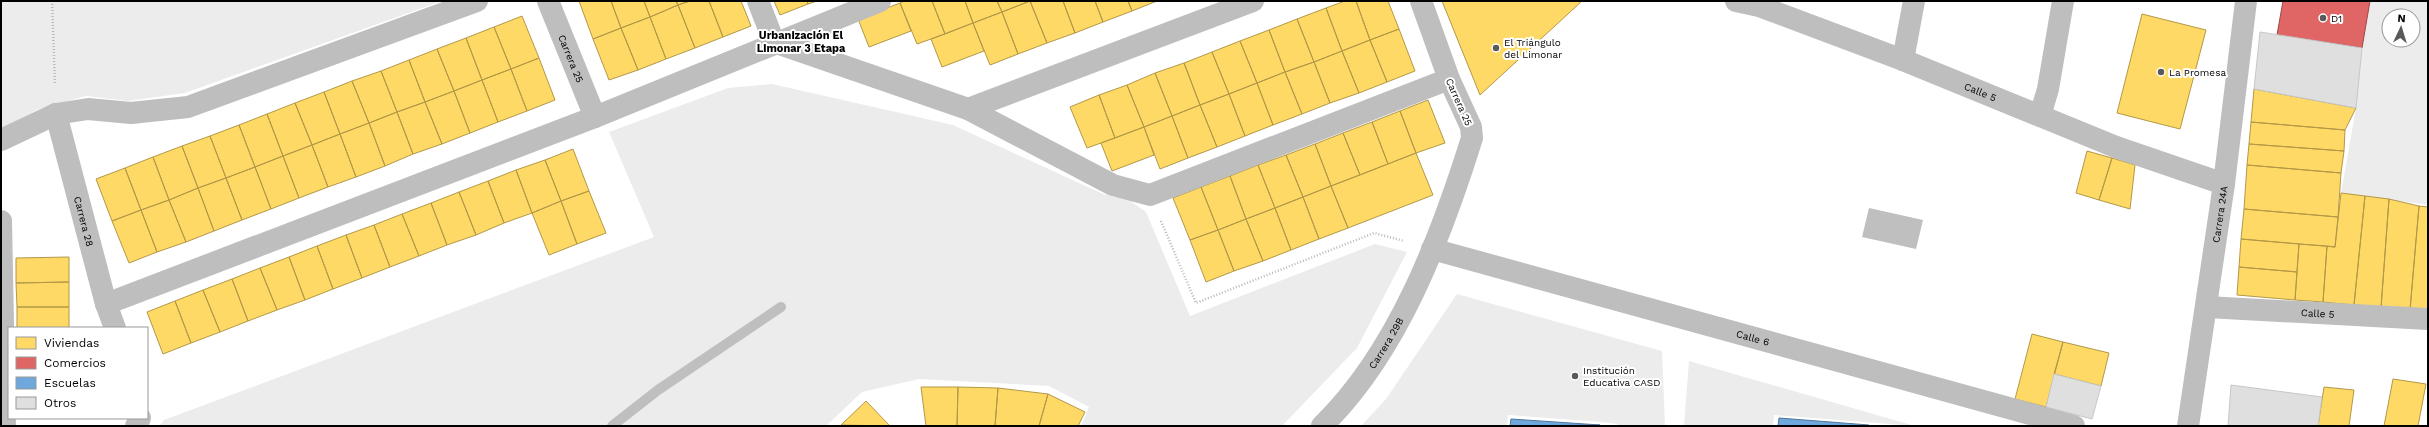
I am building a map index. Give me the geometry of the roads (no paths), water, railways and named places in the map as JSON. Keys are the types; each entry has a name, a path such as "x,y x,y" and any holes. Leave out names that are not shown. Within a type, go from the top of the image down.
{"street":[{"path":"1,140 56,114 88,109 131,113 188,107 477,1"},
{"name":"Carrera 25","path":"548,1 595,117"},
{"path":"758,1 774,42 968,109 1113,185 1150,195 1449,79"},
{"path":"106,304 595,117 774,42 880,1"},
{"path":"968,109 1253,1"},
{"name":"Carrera 25","path":"1421,1 1449,79 1471,127 1472,138 1450,209 1432,249"},
{"name":"Calle 5","path":"1736,1 1760,4 1903,60 2116,147 2224,184"},
{"path":"1903,60 1914,1"},
{"path":"2040,116 2048,89 2063,1"},
{"name":"Carrera 24A","path":"2188,426 2207,307 2224,184 2246,1"},
{"name":"Carrera 28","path":"56,114 106,304 115,327"},
{"path":"1,221 5,426"},
{"name":"Carrera 29B","path":"1322,426 1370,370 1406,304 1432,249"},
{"name":"Calle 6","path":"1432,249 2074,426"},
{"name":"Calle 5","path":"2207,307 2428,319"}],"waterway":[{"path":"612,426 658,390 781,307"}],"place":[{"name":"D1","path":"2323,18"},
{"name":"El Triángulo del Limonar","path":"1496,48"},
{"name":"La Promesa","path":"2161,72"},
{"name":"Institución Educativa CASD","path":"1575,376"}],"district":[{"name":"Urbanización El Limonar 3 Etapa","path":"801,41"}]}
